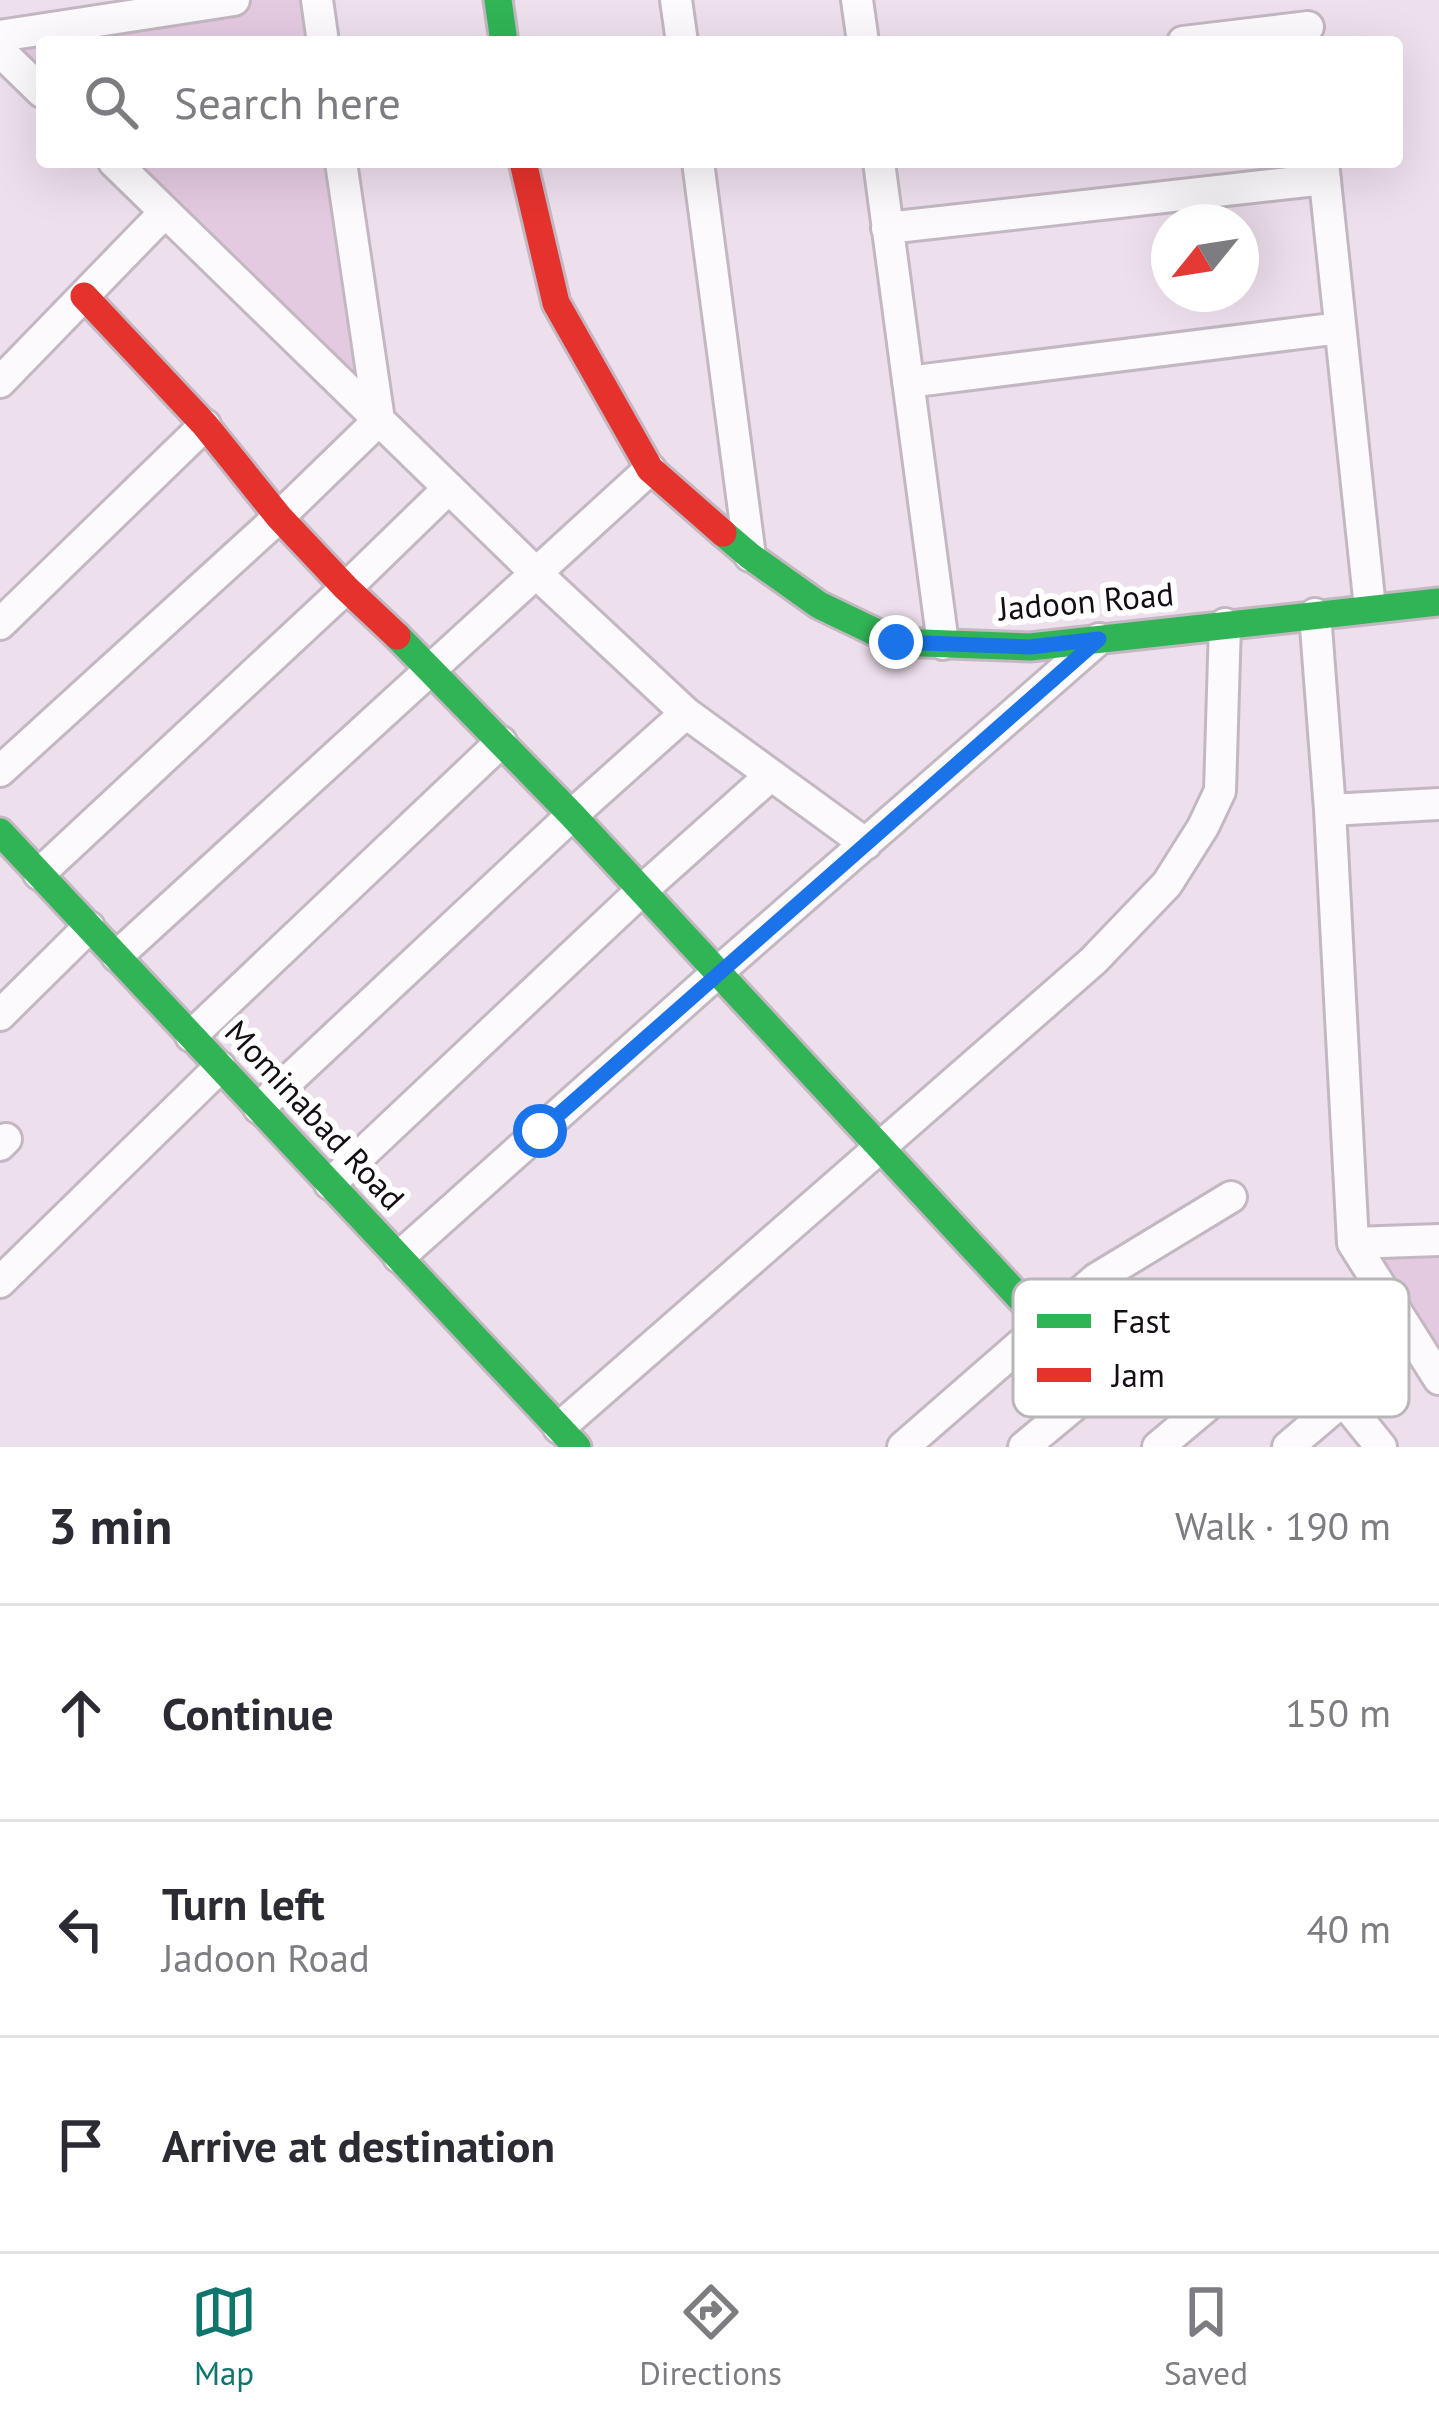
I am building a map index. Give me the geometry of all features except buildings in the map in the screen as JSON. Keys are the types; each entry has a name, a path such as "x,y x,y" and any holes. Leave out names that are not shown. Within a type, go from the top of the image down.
{"street":[{"path":"0,36 234,0"},
{"path":"317,0 322,36"},
{"path":"498,0 503,36"},
{"path":"676,0 681,36"},
{"path":"857,0 862,36"},
{"path":"1222,36 1308,23"},
{"path":"0,51 36,86"},
{"path":"120,168 686,713 866,844"},
{"path":"342,168 379,420"},
{"name":"Jadoon Road","path":"524,168 556,303 650,469 750,556 819,605 896,642 1030,647 1439,602"},
{"path":"699,168 750,556"},
{"path":"880,168 943,644"},
{"path":"887,228 1324,171 1370,608"},
{"path":"0,382 165,212"},
{"path":"84,296 205,425 279,517 572,815 1013,1291"},
{"path":"908,382 1340,328"},
{"path":"0,771 379,420"},
{"path":"0,624 205,425"},
{"path":"117,956 650,469"},
{"path":"39,874 449,488"},
{"path":"1315,614 1353,1243 1376,1279"},
{"path":"568,1438 879,1148 1093,961 1168,884 1220,791 1225,624"},
{"path":"399,1257 1099,639"},
{"path":"259,1108 686,713"},
{"path":"191,1036 501,742"},
{"path":"330,1184 771,775"},
{"path":"1330,810 1439,805"},
{"name":"Mominabad Road","path":"0,832 568,1438"},
{"path":"0,1015 89,927"},
{"path":"0,1282 220,1067"},
{"path":"1096,1279 1231,1197"},
{"path":"1353,1243 1439,1240"},
{"path":"1409,1332 1439,1379"},
{"path":"903,1447 1013,1351"},
{"path":"1024,1447 1060,1417"},
{"path":"1158,1447 1194,1417"},
{"path":"1288,1447 1323,1417"},
{"path":"1357,1417 1381,1447"}],"shaded area":[{"path":"243,0 317,0 322,36 36,36 36,86 0,51 0,42"},
{"path":"120,168 342,168 379,420"},
{"path":"1439,1240 1439,1379 1409,1332 1409,1279 1376,1279 1353,1243"}],"traffic: fast":[{"path":"498,0 503,36"},
{"path":"723,533 819,605 896,642 1030,647 1439,602"},
{"path":"397,636 572,815 1013,1291"},
{"path":"0,832 577,1447"}],"traffic: jam":[{"path":"524,168 556,303 650,469 723,533"},
{"path":"84,296 205,425 279,517 397,636"}],"route":[{"path":"540,1131 1099,639 1030,647 896,642"}]}
